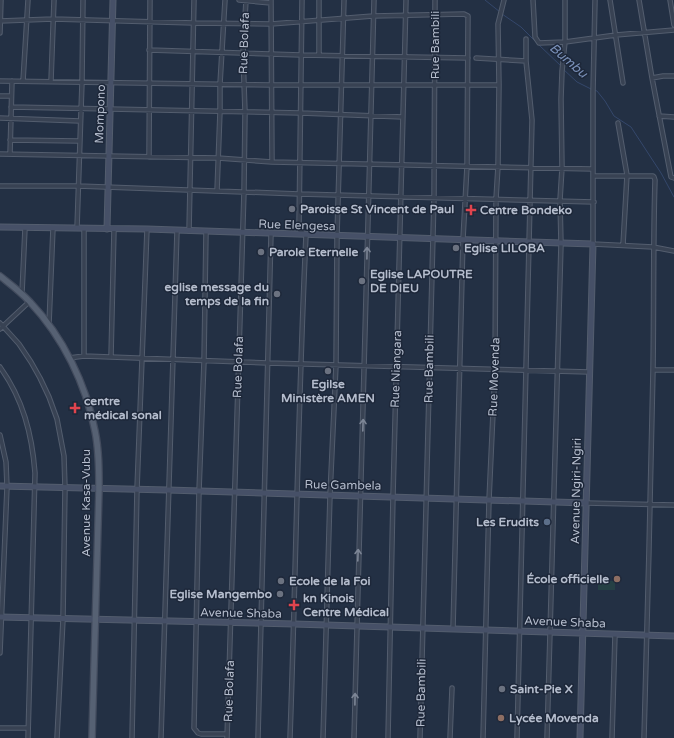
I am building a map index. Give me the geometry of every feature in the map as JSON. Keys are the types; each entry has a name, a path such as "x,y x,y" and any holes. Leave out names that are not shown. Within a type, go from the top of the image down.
{"main road":[{"name":"Avenue Kasa-Vubu","path":"0,276 22,293 49,325 69,358 88,401 95,432 99,459 99,488 92,738"}],"street":[{"path":"0,33 1,0"},
{"path":"23,81 28,0"},
{"path":"51,81 54,0"},
{"path":"77,228 83,0"},
{"name":"Mompono","path":"107,229 113,0"},
{"path":"149,157 148,83 150,0"},
{"path":"189,231 194,0"},
{"path":"217,191 221,52 225,0"},
{"path":"239,0 271,1 272,162"},
{"name":"Rue Bolafa","path":"197,622 194,728 201,734 227,736 245,160 243,54 246,0"},
{"path":"290,738 300,364 306,235 300,231 298,226 300,194 299,162 302,0"},
{"path":"319,0 320,55"},
{"path":"323,738 330,495 336,365 336,236 344,0"},
{"path":"354,738 356,627 365,366 368,164 374,0"},
{"name":"Rue Niangara","path":"388,738 406,0"},
{"name":"Rue Bambili","path":"420,738 434,197 435,0"},
{"name":"Rue Movenda","path":"483,738 489,500 495,369 496,199 499,85 498,24 504,0"},
{"path":"534,0 536,40 539,42 565,42 616,35 674,30"},
{"path":"547,738 561,244 560,200 562,168 562,66 565,42 565,0"},
{"path":"595,0 592,169 594,202 593,244 653,247 674,251"},
{"path":"610,0 623,83"},
{"path":"639,0 659,116 671,176 674,178"},
{"path":"670,0 674,25"},
{"path":"0,21 82,19 149,22 271,24 374,16 435,14 468,16 466,166 453,629"},
{"path":"517,738 532,114 526,61 526,39"},
{"path":"149,50 243,54 468,58"},
{"path":"476,58 526,61"},
{"path":"652,78 674,76"},
{"path":"0,81 271,85 499,85"},
{"path":"10,154 12,81"},
{"path":"0,96 11,96"},
{"path":"11,107 403,116"},
{"path":"659,116 674,117"},
{"path":"0,118 80,121"},
{"path":"618,123 627,175 623,245"},
{"path":"10,140 80,141"},
{"path":"0,154 218,158 272,162 592,169"},
{"path":"593,176 627,175 653,176 655,178 653,247 653,370 644,738"},
{"path":"0,186 78,186 594,202"},
{"name":"Rue Elengesa","path":"0,227 367,236 593,244"},
{"path":"22,293 25,228"},
{"path":"49,325 54,228"},
{"path":"84,228 84,356"},
{"path":"111,357 114,229"},
{"path":"132,738 137,490 147,230"},
{"path":"161,738 177,231"},
{"path":"197,622 206,232"},
{"path":"258,738 271,234"},
{"name":"Avenue Ngiri-Ngiri","path":"580,738 593,244"},
{"path":"0,329 2,324 30,301"},
{"path":"2,324 31,362 53,406 60,431 64,456 63,620 57,738"},
{"path":"69,358 84,356 589,372"},
{"path":"0,367 16,394 26,418 32,440 35,488 28,738"},
{"path":"653,370 674,370"},
{"path":"0,435 6,462 0,653"},
{"name":"Rue Gambela","path":"0,486 360,495 586,503"},
{"path":"586,503 674,505"},
{"name":"Avenue Shaba","path":"0,617 63,620 294,624 674,636"},
{"path":"612,738 614,634"},
{"path":"450,738 452,688"},
{"path":"0,728 28,728"}],"shaded area":[{"name":"Centre Bondeko","path":"466,206 476,206 476,214 466,214"}],"green space":[{"path":"598,581 615,581 615,590 598,590"}],"waterway":[{"name":"Bumbu","path":"485,0 500,12"},
{"name":"Bumbu","path":"502,14 521,27 537,43"},
{"name":"Bumbu","path":"539,45 561,66"},
{"name":"Bumbu","path":"563,69 577,82 591,89"},
{"name":"Bumbu","path":"594,90 597,91 605,101 614,116 631,127 661,173 674,197"}],"place":[{"name":"Paroisse St Vincent de Paul","path":"292,209"},
{"name":"Centre Bondeko","path":"471,210"},
{"name":"Eglise LILOBA","path":"456,248"},
{"name":"Parole Eternelle","path":"261,252"},
{"name":"Eglise LAPOUTRE DE DIEU","path":"362,281"},
{"name":"eglise message du temps de la fin","path":"277,294"},
{"name":"Egilse Ministère AMEN","path":"328,371"},
{"name":"centre médical sonal","path":"75,408"},
{"name":"Les Erudits","path":"547,522"},
{"name":"École officielle","path":"617,579"},
{"name":"Ecole de la Foi","path":"281,581"},
{"name":"Eglise Mangembo","path":"280,594"},
{"name":"kn Kinois Centre Médical","path":"294,605"},
{"name":"Saint-Pie X","path":"502,689"},
{"name":"Lycée Movenda","path":"501,718"}]}
